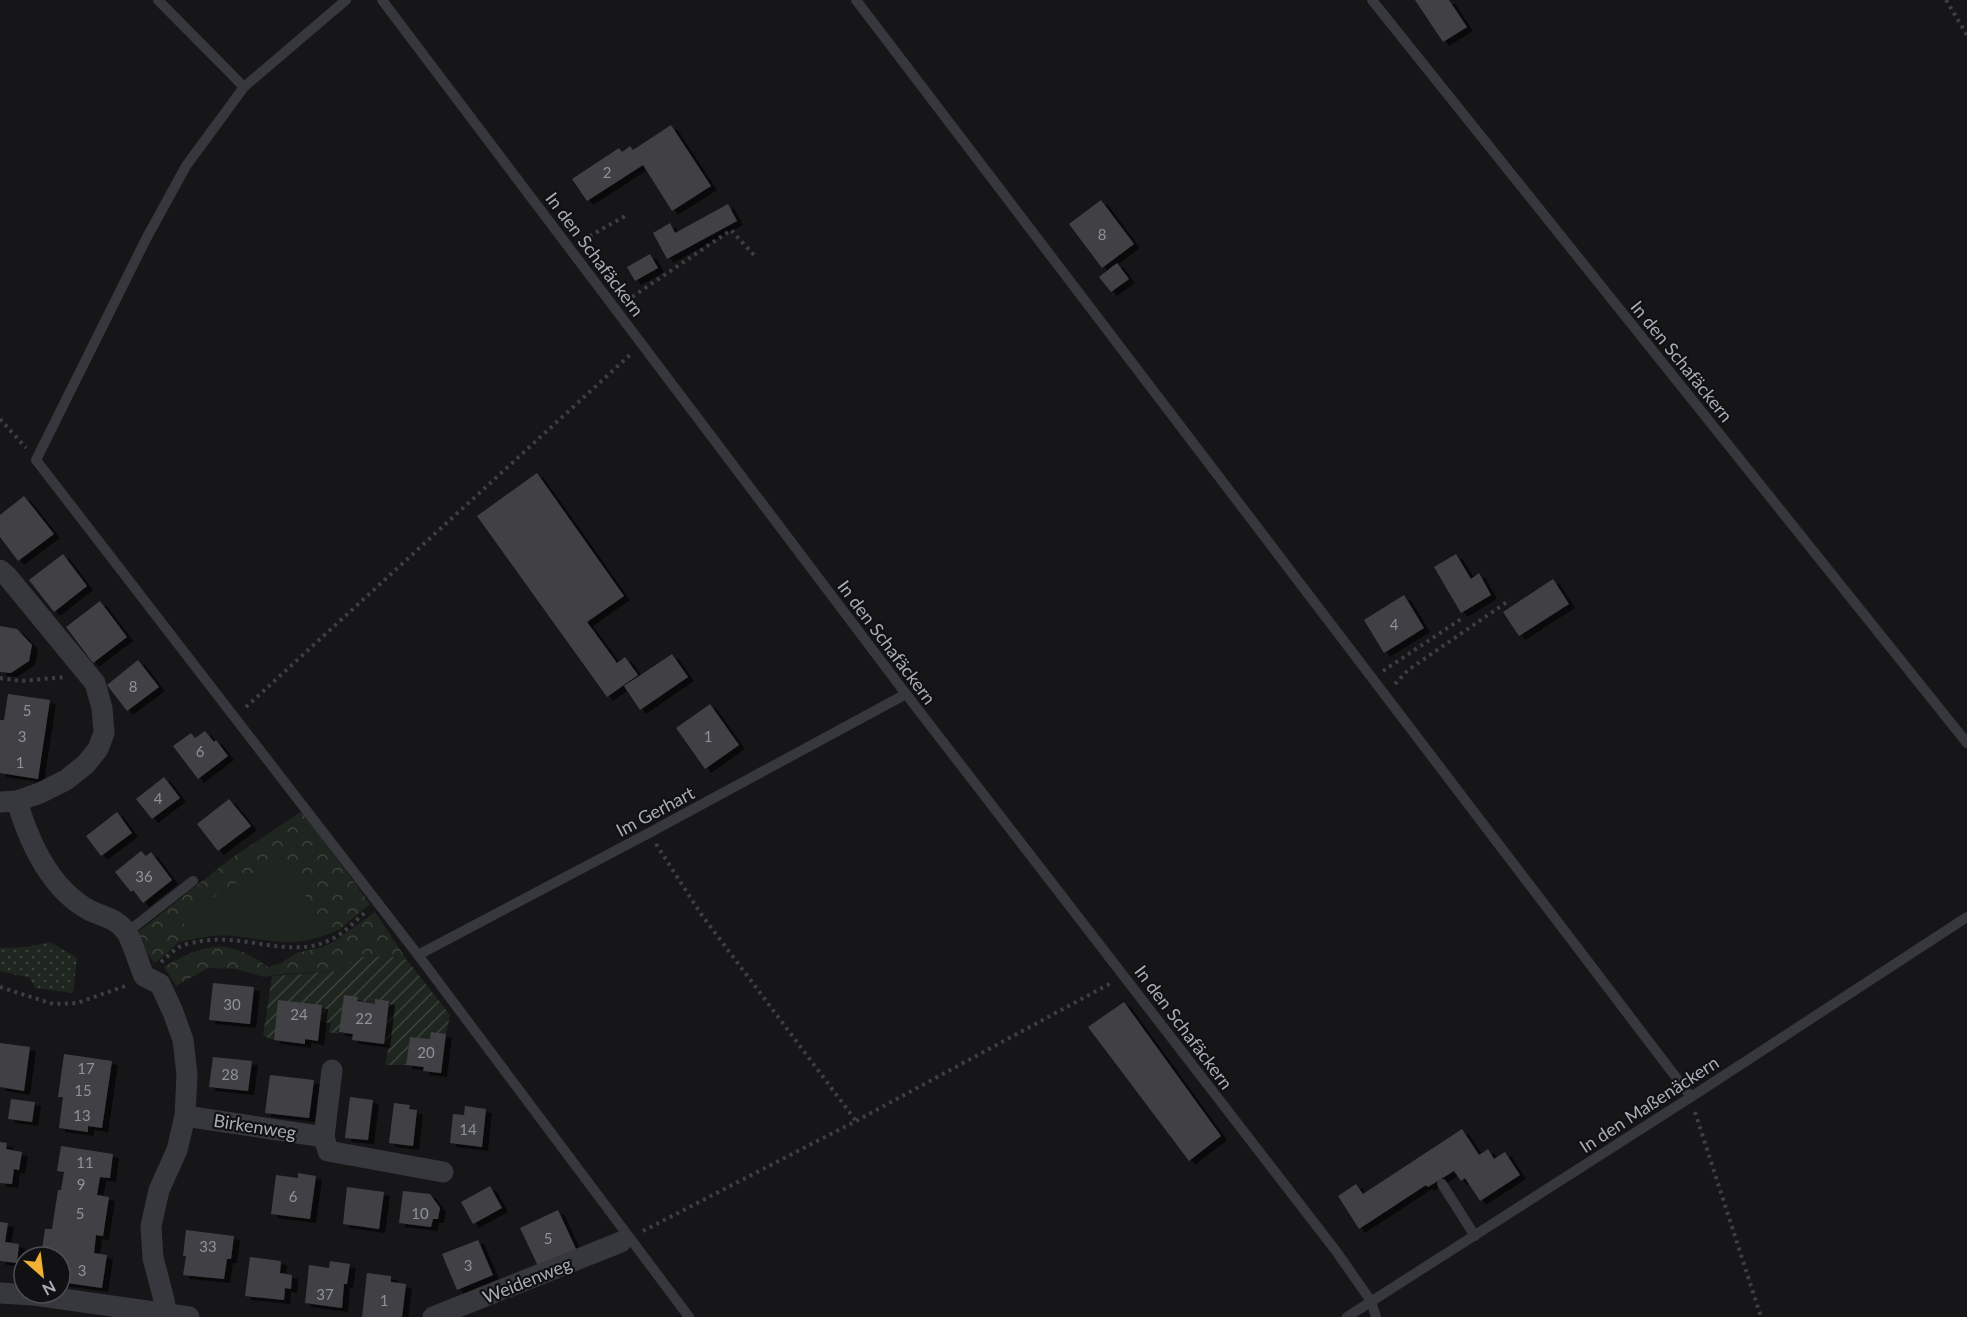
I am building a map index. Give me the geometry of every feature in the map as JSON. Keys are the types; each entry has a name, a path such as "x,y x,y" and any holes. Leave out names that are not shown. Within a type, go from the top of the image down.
{"street":[{"path":"0,570 8,576 95,683 102,708 104,733 98,748 86,764 66,780 40,793 9,801 40,859 58,883 78,903 114,919 126,933 144,976 160,984 174,1012 183,1040 187,1074 185,1116 177,1150 159,1190 151,1226 153,1258 166,1314"},
{"path":"333,1070 324,1137 328,1151 443,1172"},
{"name":"Birkenweg","path":"185,1116 324,1137"},
{"name":"Weidenweg","path":"433,1317 625,1240"},
{"path":"0,1293 34,1295 189,1317"}],"lane":[{"path":"158,0 244,87"},
{"path":"346,0 244,87 180,176 146,239 36,460 418,955 625,1240 689,1317"},
{"name":"In den Schafäckern","path":"382,0 906,694 1336,1251 1371,1301 1376,1317"},
{"path":"856,0 1691,1097"},
{"name":"In den Schafäckern","path":"1372,0 1967,743"},
{"name":"Im Gerhart","path":"418,955 906,694"},
{"path":"126,933 194,881"},
{"name":"In den Maßenäckern","path":"1347,1317 1967,917"},
{"path":"1442,1184 1475,1236"}],"path":[{"path":"1946,0 1967,35"},
{"path":"570,248 624,216"},
{"path":"615,308 731,230 753,255"},
{"path":"234,717 642,343"},
{"path":"0,419 36,460"},
{"path":"1387,698 1396,682 1408,670 1510,600"},
{"path":"1373,678 1461,619"},
{"path":"0,678 21,681 70,676 82,667"},
{"path":"649,833 702,914 856,1121"},
{"path":"0,987 53,1004 77,1003 104,995 144,976 181,946 208,939 228,939 300,948 323,943 336,937 378,904"},
{"path":"625,1240 856,1121 1125,976"},
{"path":"1691,1097 1761,1317"}],"green space":[{"path":"302,811 370,904 340,929 329,934 289,870 278,866 251,874 187,914 179,942 155,963 133,936 233,857"},
{"path":"278,866 289,870 329,934 315,939 291,942 224,936 179,942 187,914 251,874"},
{"path":"375,912 407,960 389,956 360,957 339,971 264,977 236,969 208,968 176,986 164,967 192,953 216,947 228,947 253,957 268,967 281,963 296,953 323,947 335,941"},
{"path":"50,942 77,958 73,993 35,988 30,978 0,971 0,948 27,947"},
{"path":"389,956 407,960 450,1015 446,1034 430,1039 410,1037 406,1065 385,1065 389,1045 384,1044 389,1001 376,999 375,1004 357,1001 358,997 344,996 339,1034 329,1032 331,1023 320,1022 279,1000 274,1040 263,1036 272,976 339,971 360,957"}],"building":[{"path":"1415,0 1449,0 1467,27 1443,42"},
{"path":"671,125 711,186 672,211 643,165 587,201 572,179 619,148 622,152 630,146 633,150"},
{"path":"1101,200 1134,244 1102,268 1069,224"},
{"path":"728,204 737,221 667,259 653,233 670,223 675,233"},
{"path":"650,254 658,268 635,281 627,267"},
{"path":"1117,263 1129,279 1111,292 1099,277"},
{"path":"537,473 624,596 587,622 617,663 625,657 638,675 607,697 477,516"},
{"path":"24,496 54,534 18,561 0,537 0,515"},
{"path":"63,554 87,586 54,612 29,580"},
{"path":"1456,554 1471,579 1479,573 1491,595 1461,613 1434,567"},
{"path":"1553,579 1569,604 1519,636 1503,612"},
{"path":"1404,595 1424,628 1384,653 1364,620"},
{"path":"100,601 127,637 93,663 66,627"},
{"path":"0,626 17,629 32,645 29,661 11,673 0,672"},
{"path":"672,654 688,677 640,710 624,686"},
{"path":"138,660 159,687 127,711 107,685"},
{"path":"8,694 50,700 38,779 0,773 0,720 4,720"},
{"path":"710,704 739,745 705,769 676,728"},
{"path":"205,731 214,742 216,740 228,756 198,779 173,746 191,733 195,738"},
{"path":"164,777 180,798 152,819 136,799"},
{"path":"229,799 251,826 218,851 197,824"},
{"path":"117,812 132,833 101,856 86,836"},
{"path":"141,851 146,856 151,852 172,880 143,903 115,872"},
{"path":"213,983 254,987 250,1024 209,1020"},
{"path":"344,995 358,997 357,1001 375,1004 375,999 389,1001 384,1044 352,1040 353,1034 339,1032"},
{"path":"278,1000 322,1005 318,1041 305,1039 305,1044 274,1040"},
{"path":"1124,1002 1221,1136 1189,1161 1088,1027"},
{"path":"431,1032 446,1034 441,1073 423,1071 424,1067 406,1065 410,1037 430,1039"},
{"path":"0,1043 30,1047 24,1091 0,1087"},
{"path":"64,1054 112,1061 102,1128 88,1126 88,1132 59,1128 63,1097 58,1097"},
{"path":"213,1057 252,1061 248,1091 209,1087"},
{"path":"270,1075 314,1080 309,1118 265,1113"},
{"path":"350,1097 373,1100 368,1140 345,1138"},
{"path":"11,1099 35,1102 32,1122 8,1119"},
{"path":"394,1103 410,1105 409,1109 417,1110 413,1146 389,1143"},
{"path":"465,1106 486,1109 482,1147 450,1143 453,1114 464,1115"},
{"path":"1462,1129 1479,1155 1488,1149 1494,1159 1505,1152 1520,1175 1480,1201 1465,1178 1461,1181 1454,1171 1428,1187 1426,1185 1359,1229 1338,1196 1356,1184 1363,1194"},
{"path":"0,1142 7,1143 6,1149 22,1152 19,1170 14,1169 12,1184 0,1183"},
{"path":"61,1146 113,1154 110,1178 100,1177 97,1195 109,1197 103,1236 96,1235 94,1253 107,1255 102,1288 72,1284 72,1245 43,1245 45,1229 52,1229 58,1190 61,1190 64,1172 57,1171"},
{"path":"298,1173 316,1176 310,1219 271,1214 276,1175 298,1178"},
{"path":"490,1186 502,1208 473,1224 461,1202"},
{"path":"347,1187 384,1192 379,1229 343,1224"},
{"path":"403,1191 430,1194 440,1208 438,1219 433,1219 431,1227 399,1223"},
{"path":"558,1210 576,1249 538,1266 520,1228"},
{"path":"0,1222 8,1223 5,1242 19,1244 12,1245 12,1262 0,1261"},
{"path":"186,1230 234,1236 231,1259 227,1259 224,1279 183,1275"},
{"path":"478,1240 493,1275 457,1290 442,1254"},
{"path":"250,1257 281,1261 280,1273 292,1275 291,1289 285,1288 284,1300 245,1296"},
{"path":"330,1261 350,1264 347,1284 344,1284 342,1308 305,1303 309,1265 329,1268"},
{"path":"367,1273 391,1276 391,1282 406,1284 402,1317 362,1317"}]}
